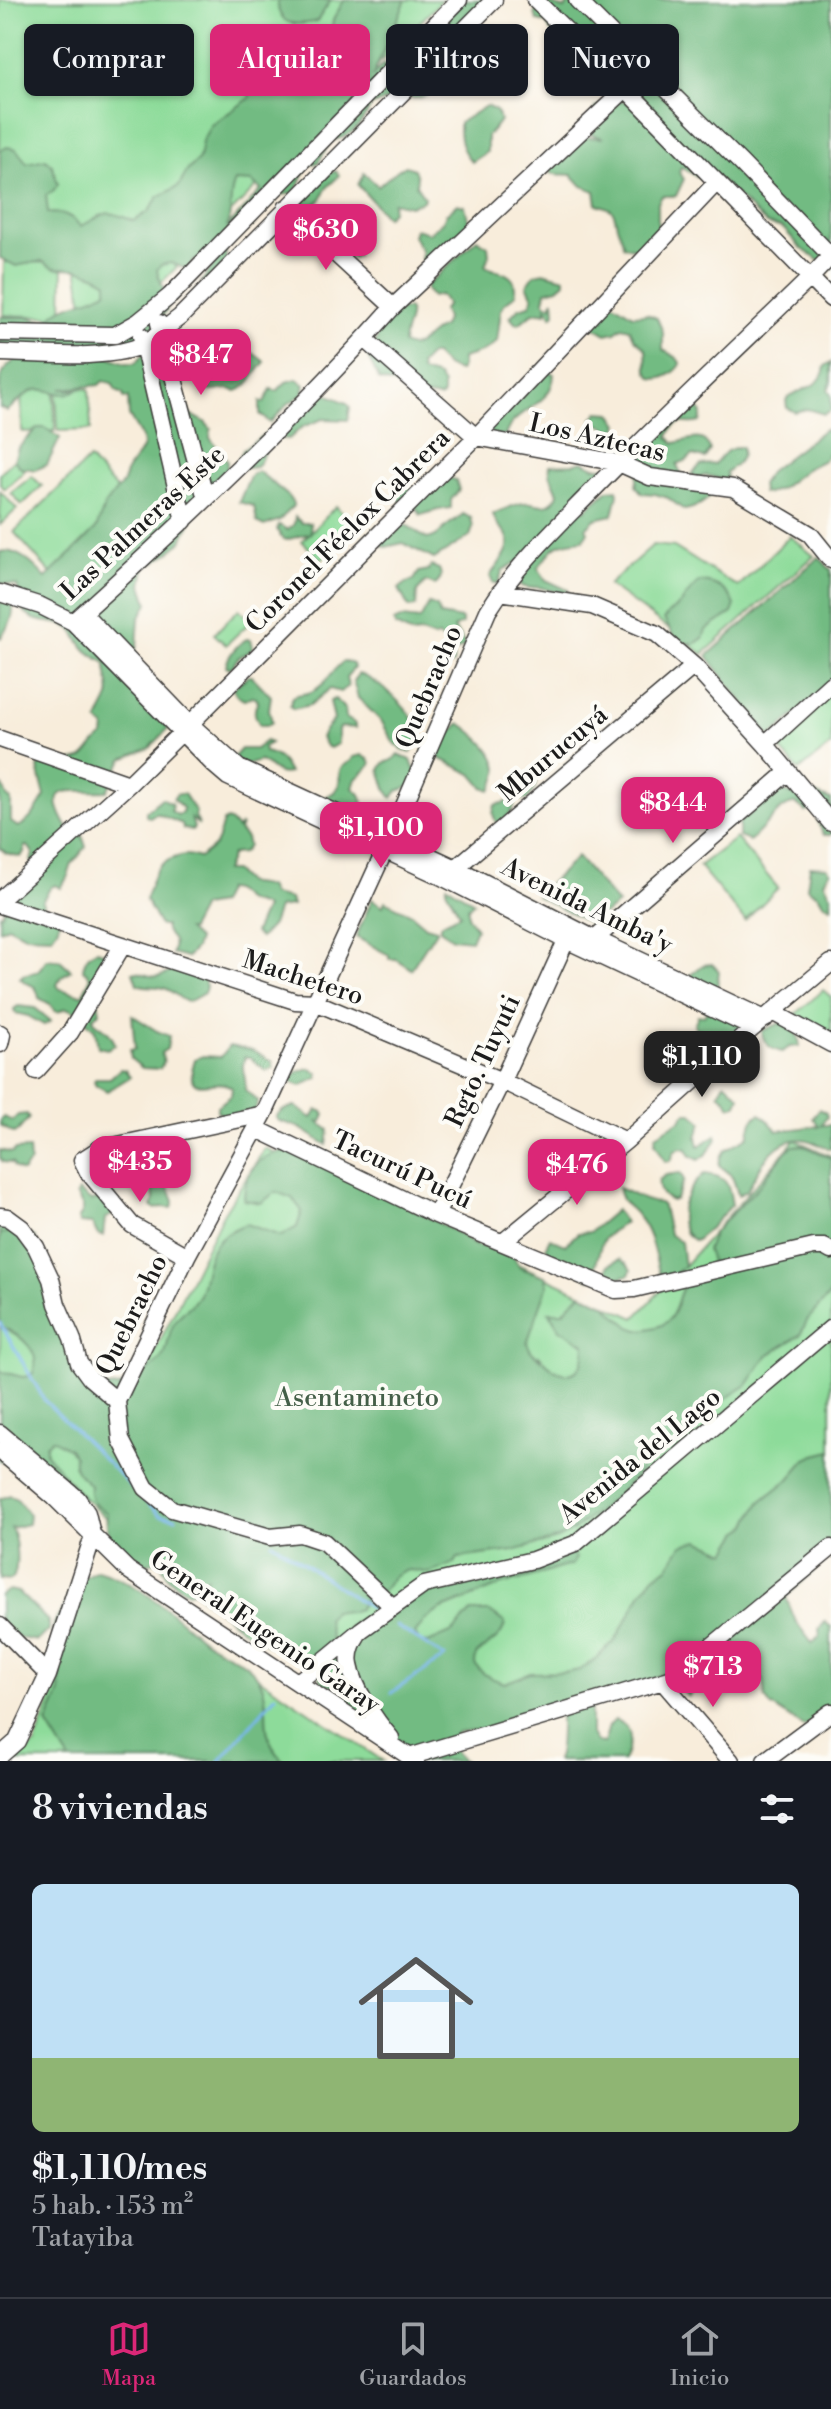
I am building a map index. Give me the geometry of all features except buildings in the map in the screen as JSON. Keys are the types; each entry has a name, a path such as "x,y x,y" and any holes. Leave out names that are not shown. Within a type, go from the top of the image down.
{"street":[{"path":"0,333 115,335 138,322 170,296 459,0"},
{"path":"0,353 115,354 143,345 163,331 494,0"},
{"path":"535,0 560,24"},
{"path":"577,0 601,24"},
{"name":"Las Palmeras Este","path":"0,593 78,618 184,521 393,307 619,96"},
{"path":"633,96 831,299"},
{"path":"674,96 831,256"},
{"name":"Coronel Féelox Cabrera","path":"0,902 129,784 476,437 717,182"},
{"path":"286,208 393,307"},
{"name":"Quebracho","path":"117,1401 187,1256 261,1121 388,844 488,611 516,569 619,463 831,256"},
{"path":"153,310 163,331 206,499"},
{"path":"138,322 184,521"},
{"path":"365,339 476,437"},
{"name":"Los Aztecas","path":"476,437 619,463 650,477 733,488 810,534 831,560"},
{"path":"500,592 592,606 657,634 694,666 831,823"},
{"name":"Avenida Amba'y","path":"78,618 186,728 214,765 228,777 388,844 589,943 764,1020 831,1044"},
{"name":"Mburucuyá","path":"450,873 694,666"},
{"path":"765,744 831,684"},
{"path":"0,739 129,784"},
{"path":"589,943 788,772"},
{"name":"Machetero","path":"0,902 295,1001 315,1002 502,1081 626,1141"},
{"name":"Rgto. Tuyuti","path":"436,1215 569,934"},
{"path":"36,1071 70,1033 123,945"},
{"path":"503,1242 626,1141 831,963"},
{"path":"0,1033 0,1044"},
{"path":"187,1256 132,1225 88,1172 82,1160 99,1149 261,1121"},
{"name":"Tacurú Pucú","path":"261,1121 436,1215 616,1290 634,1289 814,1247 831,1251"},
{"path":"0,1216 7,1217 22,1228 36,1247 51,1279 79,1363 90,1378 117,1401 121,1440 146,1488 172,1509 270,1537 300,1534 324,1542 393,1607"},
{"name":"Avenida del Lago","path":"298,1682 361,1630 424,1585 533,1560 575,1544 831,1328"},
{"name":"General Eugenio Garay","path":"0,1433 77,1498 87,1513 93,1536"},
{"name":"General Eugenio Garay","path":"0,1451 54,1497 128,1570 410,1757"},
{"path":"0,1756 17,1741 48,1675 93,1536"},
{"path":"361,1630 353,1642 349,1662 382,1728 410,1757 673,1678 831,1548"},
{"path":"0,1626 48,1675"},
{"path":"663,1682 731,1761"},
{"path":"765,1761 831,1712"}],"green space":[{"path":"0,0 442,0 418,24 386,24 386,56 370,72 370,24 210,24 210,96 347,96 148,296 85,316 74,249 0,242"},
{"path":"277,0 331,0 317,21 302,24 285,20 278,9"},
{"path":"344,0 406,0 395,24 386,24 386,45 372,77 383,64 386,65 386,96 426,96 372,105 356,129 345,137 331,140 318,163 309,164 296,190 277,194 252,226 222,245 226,262 211,280 201,282 219,257 193,261 187,269 171,263 161,265 157,270 168,306 150,330 120,344 76,344 126,363 135,363 154,344 163,347 190,414 211,429 210,438 227,460 227,469 193,517 182,541 145,568 142,585 148,603 139,619 137,646 131,658 168,729 150,748 123,759 107,791 71,791 58,796 57,803 69,830 82,835 86,847 72,864 61,888 56,885 51,887 42,901 45,909 61,918 52,936 25,935 8,926 0,930 0,914 8,901 24,884 43,872 43,868 31,862 33,853 28,846 25,846 21,857 0,848 0,786 11,800 11,822 18,827 23,825 45,796 38,768 44,760 71,761 85,756 104,736 105,727 98,722 110,693 106,663 87,651 70,628 29,616 22,608 17,586 0,583 0,552 19,555 46,578 96,529 105,505 122,484 128,468 143,446 142,438 129,416 128,398 124,399 112,383 103,381 99,385 61,389 77,390 64,394 33,391 7,411 0,408 0,383 10,364 29,353 72,344 53,343 0,356 0,317 29,317 47,323 66,306 107,290 107,282 83,271 56,268 42,261 16,266 0,258 0,151 7,147 16,149 27,163 46,159 52,165 58,184 46,195 48,213 66,215 80,226 110,213 134,221 149,211 158,197 179,186 187,171 199,159 202,141 211,125 249,96 370,96 370,24 332,24","holes":["235,181 252,182 261,190 227,228"]},
{"path":"452,0 491,0 479,24 430,24"},
{"path":"566,0 831,0 831,269 801,248 783,228 767,224 715,176 696,176 681,167 679,172 684,179 676,196 662,196 658,203 658,232 647,244 634,248 623,245 614,213 597,204 595,191 582,186 572,175 549,171 547,168 583,137 603,138 585,132 595,107 613,100 632,102 630,96 679,96 679,24 547,24 537,21 535,13 539,5 547,3 565,9 569,2"},
{"path":"486,106 496,111 500,121 487,136 487,152 472,162 461,144 459,123"},
{"path":"406,166 414,169 416,185 424,197 423,201 410,206 393,202 392,211 386,217 358,185 364,173 378,186"},
{"path":"336,171 339,175 318,202 305,208 301,205 318,177"},
{"path":"457,204 465,206 470,226 440,255 424,261 413,236 415,229 429,233"},
{"path":"348,217 353,217 355,222 355,226 350,227 357,255 353,258 338,247 330,230"},
{"path":"477,239 488,246 485,266 505,273 514,281 516,294 501,310 497,341 486,350 462,358 459,371 447,367 435,355 430,355 420,365 421,372 438,377 443,385 443,395 440,398 427,396 419,401 411,399 398,386 379,380 366,353 377,340 377,331 400,309 409,309 403,344 419,344 443,327 446,319 443,310 447,304 440,295 432,297 426,286"},
{"path":"4,262 63,263 62,317 3,315"},
{"path":"543,272 565,278 558,288 546,291 544,301 551,306 554,299 555,313 552,316 546,306 546,313 535,313 519,324 515,323 510,317 519,308 530,305 533,297 527,285 534,275"},
{"path":"614,303 633,315 647,314 657,318 663,332 663,350 676,357 681,364 676,370 664,377 652,378 647,371 646,349 634,338 630,329 622,327 606,334 591,325"},
{"path":"246,348 265,362 244,387 236,391 202,388 200,380 208,369 210,373 225,363 237,349"},
{"path":"831,362 828,389 831,410 824,414 807,409 795,412 787,408 789,396 817,382 825,366"},
{"path":"546,373 554,374 550,390 512,423 504,437 481,432"},
{"path":"297,379 305,385 303,394 270,423 260,414 260,401 264,403 271,389 277,391 286,382"},
{"path":"56,388 89,389 91,430 58,431"},
{"path":"21,389 54,390 55,431 22,432"},
{"path":"322,392 347,403 350,407 348,420 323,419 302,427 289,439 276,438 264,451 256,467 239,469 237,462 243,450"},
{"path":"691,399 702,413 700,422 678,423 668,437 674,443 704,440 710,450 705,458 692,455 677,464 687,478 714,490 702,503 684,510 668,498 642,493 636,486 638,472 628,454"},
{"path":"598,412 611,413 619,424 617,430 593,424"},
{"path":"37,428 45,428 60,438 47,465 24,471 14,460 18,448"},
{"path":"825,429 831,433 831,450 824,460 780,489 762,493 761,484 771,470"},
{"path":"742,447 742,455 736,465 726,472 724,480 708,476 699,478 691,474 701,465 714,464 727,451"},
{"path":"89,459 130,504 55,578 14,532"},
{"path":"14,460 24,471 5,489 0,484 0,473"},
{"path":"582,461 595,467 605,467 580,509 585,510 608,490 617,489 618,494 613,515 595,519 586,528 588,532 583,540 556,547 538,568 546,580 568,590 566,594 521,586 519,561 503,570 498,583 493,583 490,576 506,554 509,542 493,514 520,504 547,505 558,494 550,465"},
{"path":"258,471 287,495 294,505 280,520 264,526 257,522 254,506 239,502 250,476"},
{"path":"32,476 42,486 22,505 11,493"},
{"path":"444,476 456,480 459,490 451,500 451,508 421,515 416,508 403,504 397,497 405,487 417,491"},
{"path":"0,491 17,509 0,525"},
{"path":"336,506 356,529 321,560 302,541"},
{"path":"463,514 471,518 473,528 470,536 434,559 403,543 386,547 378,543 395,525 409,527 427,539 437,536"},
{"path":"295,517 302,523 310,523 311,533 286,540 277,529 279,525 288,530 294,524"},
{"path":"790,536 814,556 703,654 608,585 653,545 674,547 738,587"},
{"path":"819,557 831,570 831,683 770,737 707,656"},
{"path":"431,566 439,569 440,580 435,585 426,582 417,592 416,606 411,608 399,589"},
{"path":"700,582 726,592 735,605 732,613 706,630 703,638 696,643 677,643 664,619"},
{"path":"0,600 12,606 13,615 0,639"},
{"path":"429,604 437,607 440,615 462,619 462,624 454,628 466,646 454,652 453,664 445,667 444,659 448,651 445,642 438,636 412,634 395,626 394,622 402,618 420,620"},
{"path":"239,609 251,621 226,645 214,634"},
{"path":"251,639 253,647 233,666 226,666 234,651"},
{"path":"344,661 353,664 354,668 346,677 348,686 340,692 330,689 310,705 293,709 290,706 292,697 316,689"},
{"path":"358,674 385,690 412,718 418,736 411,753 393,742 382,722 358,698 353,681"},
{"path":"252,676 271,696 269,709 272,722 268,725 260,725 256,718 256,697 244,700 233,688"},
{"path":"831,691 831,745 799,771 772,740"},
{"path":"335,699 356,728 341,727 338,730 338,744 330,748 321,738 334,720 330,701"},
{"path":"460,723 478,737 494,757 498,773 491,790 483,787 472,774 437,757 437,747"},
{"path":"266,741 270,743 263,747 264,752 279,759 289,773 277,772 260,761 247,765 232,759 241,749 255,749"},
{"path":"398,754 411,760 424,778 423,782 398,791 392,798 380,770 384,763"},
{"path":"362,755 370,760 371,765 356,779 353,788 363,802 357,809 348,811 325,801 339,785 341,768 353,757"},
{"path":"536,780 535,788 527,800 518,800 514,792 516,782"},
{"path":"781,790 802,798 815,794 831,800 831,835 824,835 815,808 806,812 795,804 777,813 749,841 739,837 739,822"},
{"path":"177,794 184,794 196,812 199,825 191,818 192,830 183,829 182,824 156,813 146,816 146,811 162,798 172,804 171,811 178,815 183,808 173,799"},
{"path":"515,803 511,813 496,823 493,814 495,805"},
{"path":"227,820 237,829 241,825 239,831 246,838 248,846 243,853 232,854 225,871 234,871 247,883 268,887 272,895 290,899 292,906 278,908 272,925 260,938 254,933 265,908 226,889 219,904 202,907 190,930 187,930 198,940 195,949 186,958 172,954 173,940 165,926 160,926 145,899 154,874 161,865 174,858 186,855 199,858 206,853 216,843 223,822"},
{"path":"736,838 778,888 745,921 699,866"},
{"path":"577,857 618,904 591,924 537,896"},
{"path":"810,866 827,867 830,871 824,882 831,895 831,907 807,888"},
{"path":"447,885 474,902 468,908 468,917 476,928 471,940 452,938 440,929 440,924 460,914 446,889"},
{"path":"372,899 383,906 385,901 412,914 426,926 437,929 411,969 396,959 389,959 389,955 356,937"},
{"path":"97,950 108,957 97,994 100,1012 93,1017 114,1041 115,1045 107,1049 98,1047 95,1030 78,1014 66,1008 55,1011 39,998 34,987 20,978 38,971 47,959 60,960 71,970 61,977 57,985 60,989 82,995 90,979 83,970 84,963"},
{"path":"712,964 719,971 717,988 752,1017 737,1034 716,1043 694,1025 698,1015 704,1016 707,1011 688,977 703,965"},
{"path":"175,970 204,979 204,993 188,1002 164,988 137,984 133,972 158,976"},
{"path":"823,990 831,997 831,1034 796,1014"},
{"path":"18,1006 35,1008 51,1021 44,1025 15,1013 14,1009"},
{"path":"132,1015 169,1036 167,1049 161,1053 164,1061 160,1069 142,1068 131,1059 130,1050 135,1049"},
{"path":"783,1022 799,1038 799,1046 782,1052 768,1045 762,1031"},
{"path":"229,1046 252,1050 273,1062 273,1067 266,1071 250,1057 245,1057 243,1061 245,1090 258,1101 254,1113 224,1115 217,1111 217,1106 231,1096 232,1088 217,1083 196,1084 192,1080 195,1059 221,1057"},
{"path":"309,1068 318,1073 318,1078 301,1086 290,1079 296,1073"},
{"path":"120,1069 130,1077 107,1091 96,1085 96,1078 110,1078"},
{"path":"725,1082 740,1096 733,1106 719,1093"},
{"path":"295,1106 312,1118 317,1110 325,1114 322,1122 317,1121 329,1130 327,1145 276,1117"},
{"path":"819,1109 827,1117 821,1125 831,1125 831,1149 807,1140 786,1142 770,1155 747,1191 738,1195 730,1175 719,1166 720,1160 729,1148 748,1137 754,1118 760,1114 777,1131 819,1126 813,1118"},
{"path":"687,1113 692,1113 702,1122 697,1137 699,1146 716,1135 717,1139 699,1160 691,1156 687,1149 680,1148 674,1152 671,1161 665,1161 655,1142 656,1135"},
{"path":"27,1114 29,1118 17,1132 13,1133 0,1125 4,1117 12,1121 18,1115"},
{"name":"Asentamineto","path":"795,1140 831,1156 831,1521 649,1673 413,1724 248,1634 133,1543 0,1419 0,1224 23,1236 99,1390 139,1383 223,1214 265,1148 635,1318"},
{"name":"Asentamineto","path":"803,1145 831,1158 831,1293 808,1319 800,1335 767,1356 747,1385 653,1456 617,1496 574,1530 557,1539 513,1551 458,1558 455,1563 430,1573 403,1571 394,1576 383,1590 363,1601 359,1609 333,1611 327,1618 333,1653 350,1625 399,1595 571,1551 576,1558 571,1565 502,1585 440,1610 425,1620 415,1634 420,1642 428,1643 453,1632 471,1612 490,1612 505,1623 497,1638 476,1655 475,1664 484,1674 505,1683 530,1673 579,1670 615,1641 642,1592 653,1577 668,1567 682,1545 699,1540 727,1552 760,1502 788,1480 806,1459 831,1451 831,1555 786,1597 796,1622 812,1643 820,1637 819,1629 825,1622 831,1627 831,1710 804,1727 770,1705 765,1698 763,1681 733,1642 728,1642 591,1707 591,1734 596,1742 604,1743 609,1726 615,1720 629,1732 630,1743 623,1761 556,1761 560,1710 553,1705 503,1725 457,1732 451,1739 452,1746 464,1761 408,1761 360,1716 340,1687 323,1685 319,1663 299,1661 284,1655 272,1643 263,1624 237,1623 222,1613 214,1599 205,1600 202,1592 207,1577 196,1590 188,1592 172,1581 157,1561 140,1566 126,1556 111,1537 106,1522 107,1513 93,1502 90,1485 76,1470 69,1449 52,1439 46,1445 46,1454 85,1500 0,1460 0,1371 22,1377 31,1376 35,1360 23,1340 0,1328 0,1234 19,1230 35,1237 71,1344 105,1388 122,1387 141,1376 164,1355 174,1323 198,1296 211,1250 223,1236 246,1224 281,1236 297,1227 302,1211 292,1198 276,1192 261,1203 244,1200 248,1177 259,1162 276,1153 298,1148 460,1234 474,1245 511,1252 520,1268 545,1276 548,1284 527,1343 541,1360 538,1354 553,1369 566,1374 580,1367 585,1344 560,1329 549,1312 563,1312 581,1293 604,1304 630,1327 638,1330 667,1322 684,1284 713,1268 707,1250 714,1232 758,1187 787,1150"},
{"path":"29,1149 30,1162 22,1172 0,1158 0,1150 12,1153"},
{"path":"129,1152 134,1155 137,1179 130,1185 113,1180 106,1184 91,1168 91,1159 95,1157 103,1162 103,1171 107,1171 112,1160 124,1169 132,1165 125,1154"},
{"path":"680,1173 684,1180 676,1199 672,1201 661,1193 659,1180 666,1175"},
{"path":"704,1174 726,1182 732,1205 695,1241 682,1225 682,1208 693,1185"},
{"path":"155,1186 169,1189 174,1201 172,1208 152,1207 152,1190"},
{"path":"618,1188 663,1206 669,1234 681,1242 684,1266 671,1278 661,1278 644,1225 624,1203"},
{"path":"78,1191 91,1201 104,1198 117,1212 105,1219 103,1236 98,1235 92,1224 80,1223 78,1219 83,1210 76,1195"},
{"path":"616,1210 625,1223 603,1241 590,1279 549,1257 546,1246 550,1238 565,1245 578,1233 590,1232"},
{"path":"620,1259 631,1270 629,1275 611,1279 608,1265"},
{"path":"10,1495 29,1515 28,1524 11,1528 16,1559 11,1580 0,1579 0,1499"},
{"path":"97,1570 383,1761 15,1761 35,1745"},
{"path":"97,1570 139,1589 208,1643 250,1668 262,1685 269,1738 283,1761 70,1761 47,1724 60,1692 61,1675 52,1641 54,1623 82,1578"},
{"path":"9,1590 18,1592 48,1621 48,1630 37,1641 20,1638 0,1623 0,1595"},
{"path":"696,1671 703,1673 702,1678 688,1697 682,1690 681,1681"}],"waterway":[{"path":"0,1323 45,1401 160,1515 176,1518"},
{"path":"272,1542 370,1608"},
{"path":"391,1693 445,1657 396,1626"},
{"path":"220,1761 276,1695"}]}
